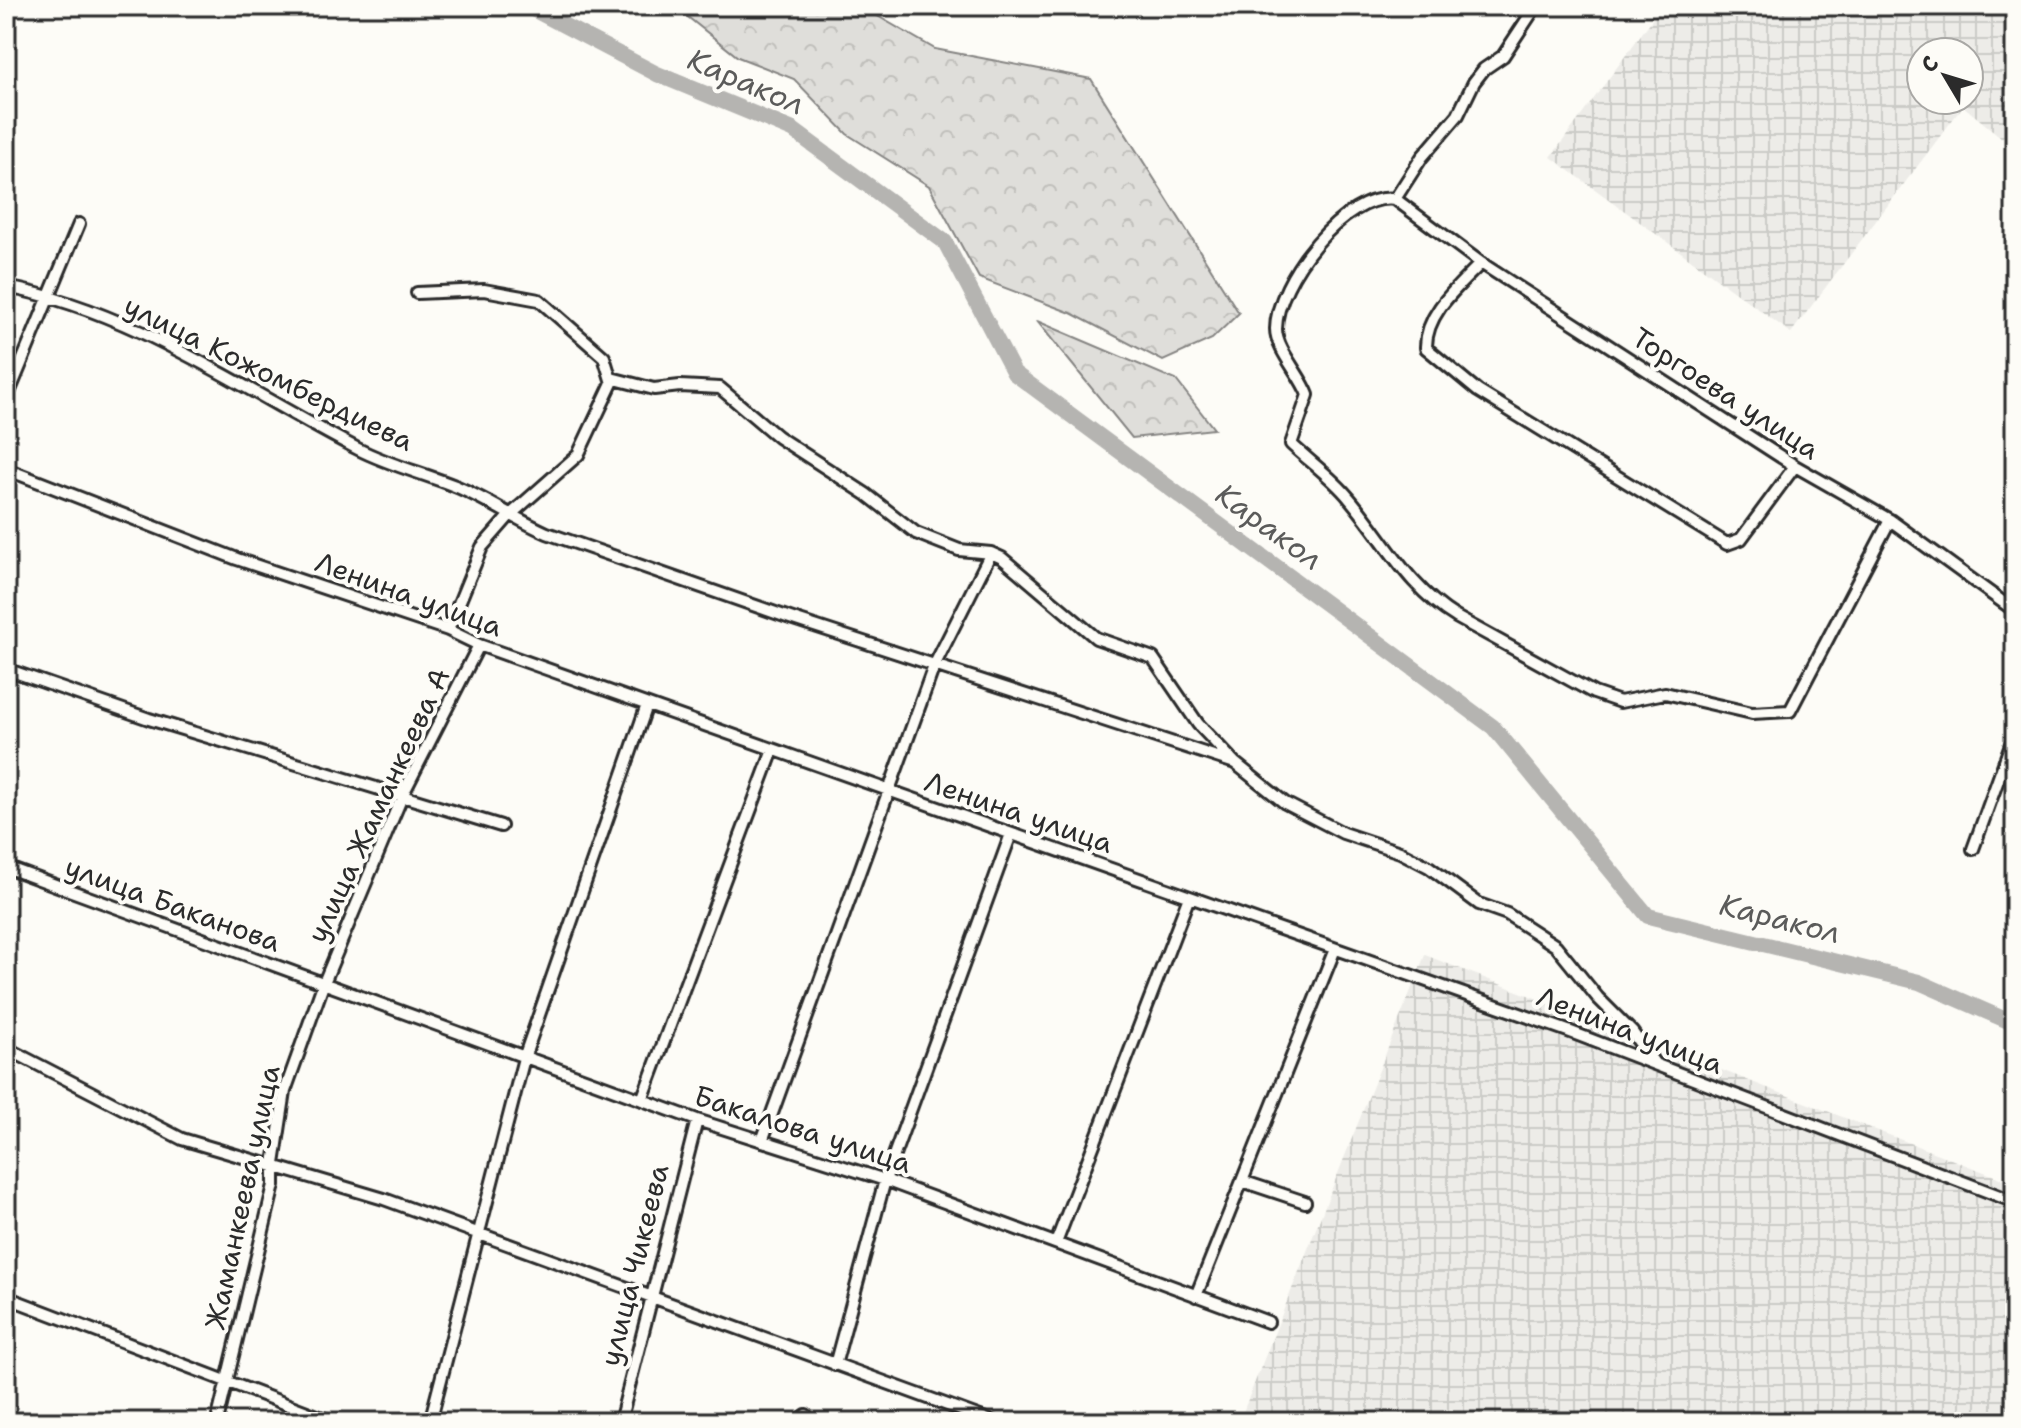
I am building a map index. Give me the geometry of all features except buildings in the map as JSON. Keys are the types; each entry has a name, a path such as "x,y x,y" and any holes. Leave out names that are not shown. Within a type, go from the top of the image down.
{"street":[{"path":"1536,6 1503,56 1484,69 1474,82 1458,115 1422,157 1395,199 1380,197 1357,206 1336,223 1303,262 1286,295 1276,334 1308,395 1291,444 1348,497 1412,581 1436,605 1594,693 1620,702 1665,693 1752,713 1790,711 1890,520"},
{"name":"Торгоева улица","path":"1395,199 1481,263 1795,466 1890,520 2015,611"},
{"path":"6,400 79,224"},
{"path":"1481,263 1437,313 1425,337 1426,348 1478,391 1727,544 1741,539 1795,466"},
{"name":"улица Кожомбердиева","path":"6,287 50,295 181,352 361,450 459,487 509,516 632,564 1235,763"},
{"path":"417,293 484,290 539,300 604,357 612,383 578,455 509,516 482,547 448,630"},
{"path":"611,378 654,389 680,386 720,388 778,437 866,494 916,533 959,550 991,553 1019,571 1096,638 1107,645 1153,658 1198,724 1235,763 1312,818 1400,852 1439,874 1479,904 1507,914 1556,946 1590,989 1632,1032 1655,1065"},
{"name":"Ленина улица","path":"6,469 237,559 448,630 479,645 1335,949 1655,1065 2015,1202"},
{"path":"762,1141 891,792 934,666 991,553"},
{"name":"улица Жаманкеева А","path":"323,985 403,794 479,645"},
{"path":"6,669 149,719 501,826"},
{"path":"430,1422 524,1058 647,705"},
{"path":"1973,849 2015,733"},
{"path":"642,1100 773,750"},
{"path":"835,1365 885,1180 1011,834"},
{"name":"улица Баканова","path":"6,867 323,985"},
{"path":"1056,1243 1189,897"},
{"path":"1196,1296 1335,949"},
{"name":"Бакалова улица","path":"323,985 697,1120 885,1180 1268,1322"},
{"name":"Жаманкеева улица","path":"217,1422 274,1185 274,1164 285,1091 323,985"},
{"path":"6,1048 182,1139 384,1199 478,1236 994,1422"},
{"name":"улица Чикеева","path":"620,1422 697,1120"},
{"path":"1242,1181 1305,1202"},
{"path":"6,1297 333,1422"}],"shaded area":[{"path":"1662,6 2015,6 2015,124 2002,138 1975,116 1985,116 1985,36 1905,36 1905,116 1955,116 1791,333 1551,157"},
{"path":"1425,955 2015,1184 2015,1422 1239,1422"}],"green space":[{"path":"674,6 860,6 935,49 1091,79 1239,313 1212,339 1163,361 1071,313 979,278 929,186 847,134 794,79 738,57"},
{"path":"1037,321 1176,380 1214,429 1132,438"}],"waterway":[{"name":"Каракол","path":"527,6 657,74 793,130 945,242 1014,373 1493,727 1648,916 1919,982 2015,1024"}]}
